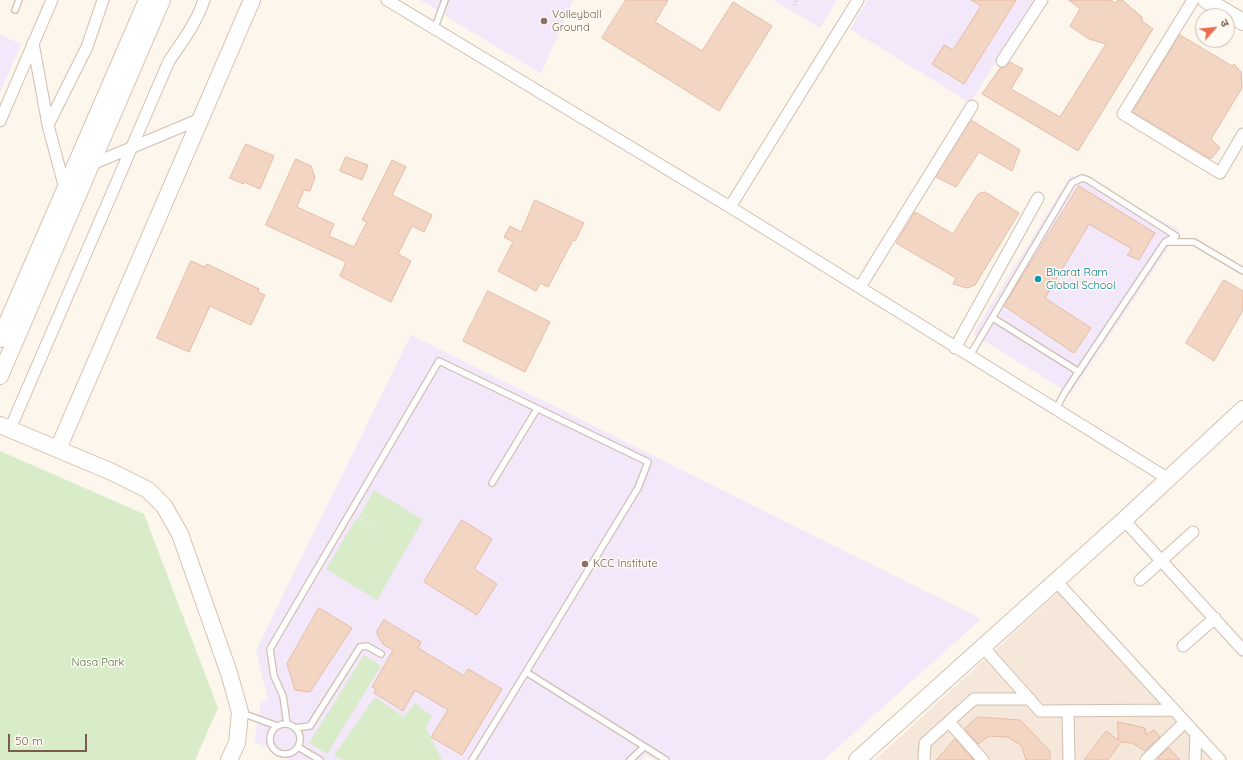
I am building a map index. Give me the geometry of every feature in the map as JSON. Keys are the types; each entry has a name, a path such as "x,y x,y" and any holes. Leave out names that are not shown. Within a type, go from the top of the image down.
{"street":[{"path":"0,121 52,0"},
{"path":"48,125 87,47 102,0"},
{"path":"0,339 147,0"},
{"path":"0,376 162,0"},
{"path":"204,0 184,40 169,61 133,147 5,427 112,472 148,490 164,506 180,534 229,673 240,712 237,743 229,760"},
{"path":"58,449 252,0"},
{"path":"387,0 434,30 730,207 860,287 955,348 1167,478"},
{"path":"730,207 858,0"},
{"path":"1002,61 1042,0"},
{"path":"1193,0 1124,114 1220,174 1243,134"},
{"path":"1206,0 1243,22"},
{"path":"33,43 48,125 65,189"},
{"path":"860,287 972,106"},
{"path":"90,165 200,119"},
{"path":"955,348 1038,198"},
{"path":"857,760 1124,520 1167,478 1243,409"},
{"path":"1124,520 1243,650"},
{"path":"1140,580 1193,532"},
{"path":"1056,581 1220,760"},
{"path":"1183,646 1214,618"},
{"path":"983,647 1040,711 1174,710"},
{"path":"924,760 925,743 974,699 1030,699"},
{"path":"1068,711 1069,760"},
{"path":"949,722 983,760"},
{"path":"1146,760 1185,722"},
{"path":"1195,760 1196,734"}],"lane":[{"path":"15,10 19,0"},
{"path":"434,30 445,0"},
{"path":"970,357 1072,183 1077,179 1082,178 1088,180 1176,236 1165,242 1078,372 1056,409"},
{"path":"1165,242 1194,242 1243,271"},
{"path":"993,318 1078,372"},
{"path":"286,724 282,696 274,676 270,649 439,361 648,462 638,488 472,760"},
{"path":"492,483 537,409"},
{"path":"240,712 277,726 286,724 295,728 310,726 360,647 367,646 381,654"},
{"path":"526,672 666,760"},
{"path":"277,726 271,734 270,744 281,754 286,755 295,751 298,747 300,737 295,728"},
{"path":"630,760 644,746"},
{"path":"298,747 320,760"}],"path":[{"path":"794,5 797,0"}],"shaded area":[{"path":"420,0 573,0 541,74"},
{"path":"773,0 837,0 820,28"},
{"path":"868,0 1035,0 970,103 850,29"},
{"path":"0,35 21,44 0,93"},
{"path":"1071,175 1180,230 1070,394 973,334"},
{"name":"KCC Institute","path":"411,335 981,619 824,760 655,760 646,755 641,760 289,760 254,741 261,701 268,700 256,650"},
{"path":"1065,586 1228,760 875,760"}],"green space":[{"name":"Nasa Park","path":"0,451 144,514 218,708 195,760 0,760"},
{"path":"374,490 423,520 377,600 326,569 357,517 387,534 359,517"},
{"path":"364,655 381,666 327,754 309,743"},
{"path":"375,697 404,717 415,703 432,716 426,728 442,760 342,760 334,755"}],"building":[{"path":"626,0 668,0 655,22 702,51 733,2 772,26 719,111 602,38"},
{"path":"971,0 1016,0 964,84 932,64 944,45 953,50 981,6"},
{"path":"1069,0 1111,0 1115,3 1118,0 1122,0 1142,17 1142,21 1153,29 1078,151 982,94 1000,68 1005,67 1010,62 1023,69 1011,89 1060,117 1106,44 1089,39 1070,26 1080,9"},
{"path":"1180,35 1195,44 1195,48 1202,48 1232,66 1234,64 1241,72 1242,88 1211,139 1220,148 1211,159 1133,112"},
{"path":"971,120 1020,150 1012,171 979,152 956,187 936,177"},
{"path":"246,144 274,156 260,189 230,178"},
{"path":"346,157 368,165 362,180 340,171"},
{"path":"296,159 311,166 315,177 310,191 304,190 297,207 334,224 329,236 354,247 367,222 362,220 392,160 406,167 392,195 432,215 424,232 412,226 398,254 411,261 391,302 340,276 346,262 266,225"},
{"name":"Bharat Ram Global School","path":"1079,186 1155,233 1139,260 1127,255 1132,249 1089,224 1045,298 1091,328 1074,353 1004,306"},
{"path":"985,192 1019,213 975,285 967,288 953,284 956,278 896,243 915,212 953,234 978,194"},
{"path":"535,200 584,223 575,241 573,240 548,287 540,283 536,291 498,271 513,242 504,237 510,226 521,232"},
{"path":"191,261 205,267 207,264 259,289 258,292 265,295 251,325 210,306 189,352 157,338"},
{"path":"1224,280 1243,291 1243,310 1214,361 1186,343"},
{"path":"488,291 550,322 525,372 463,341"},
{"path":"462,520 492,539 474,569 497,584 477,615 424,582"},
{"path":"319,608 352,628 310,692 295,690 287,664"},
{"path":"384,620 421,642 418,648 464,676 468,669 502,689 462,755 431,737 448,710 415,690 403,711 374,693 376,689 372,687 393,650 384,645 378,636 377,632"},
{"path":"978,717 1020,720 1050,751 1050,760 1026,760 1021,745 1007,737 989,736 978,744 965,729"},
{"path":"1118,722 1145,728 1146,735 1154,730 1160,737 1145,751 1132,743 1121,742 1108,760 1084,760 1106,731 1118,740"},
{"path":"955,739 967,753 974,760 937,760"},
{"path":"1169,748 1180,760 1159,760 1158,758"}],"place":[{"name":"Volleyball Ground","path":"544,21"},
{"name":"Bharat Ram Global School","path":"1038,279"},
{"name":"KCC Institute","path":"585,564"}]}
